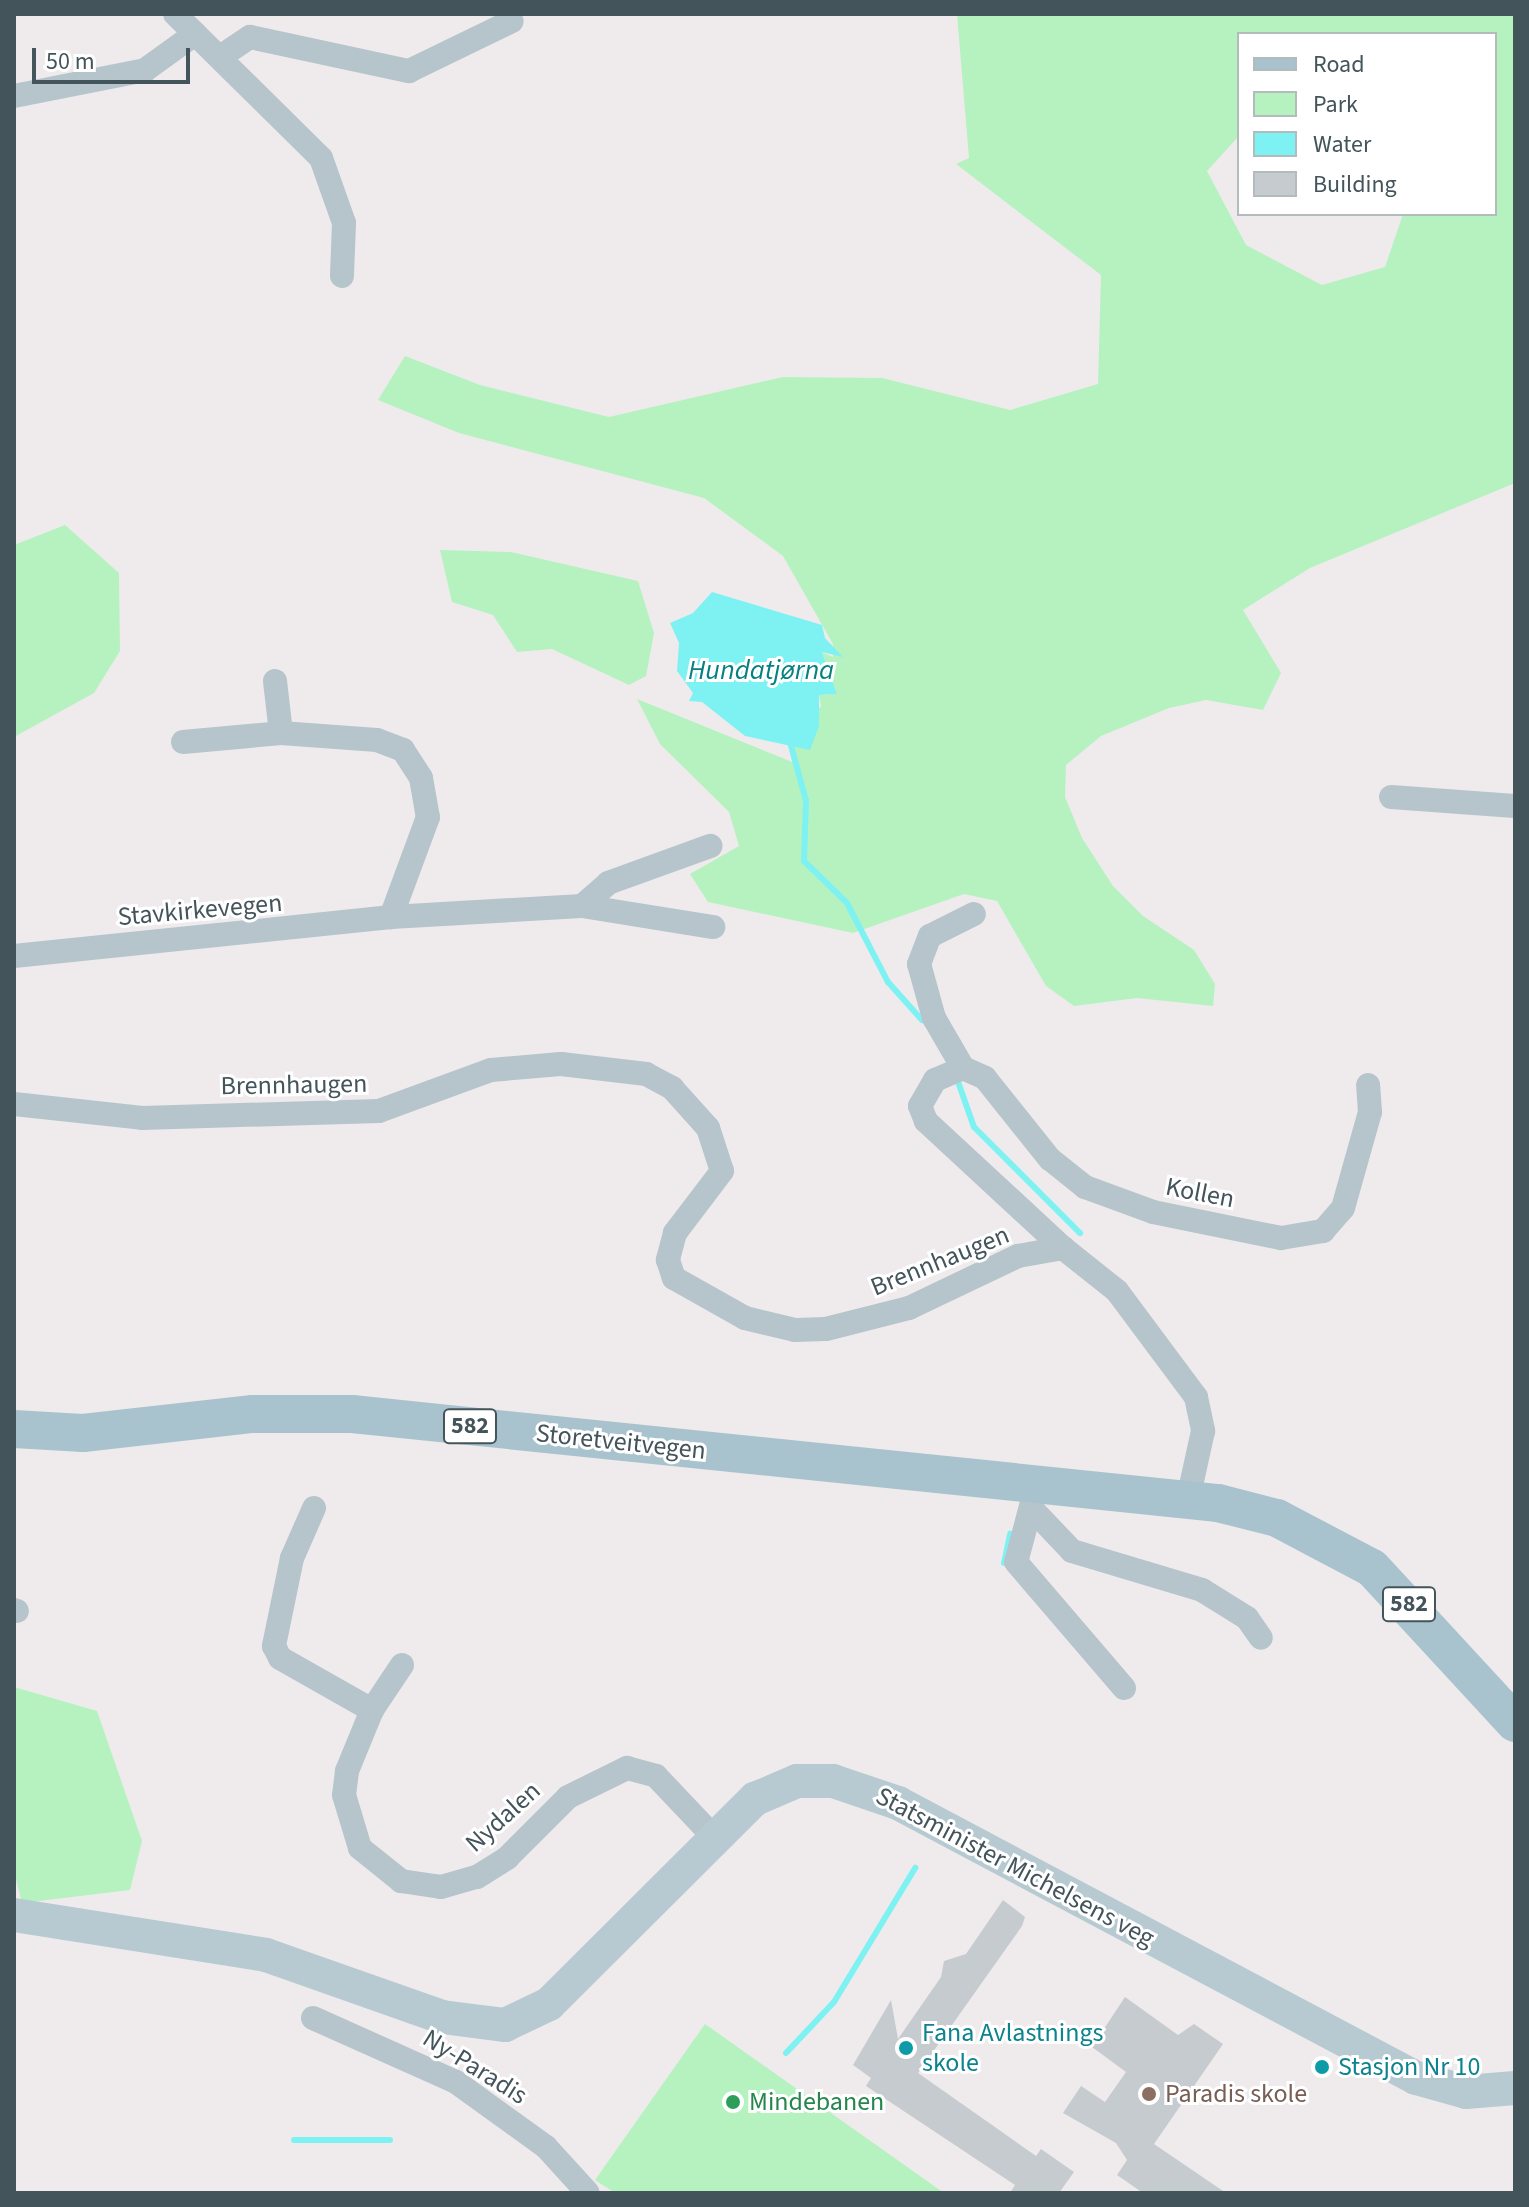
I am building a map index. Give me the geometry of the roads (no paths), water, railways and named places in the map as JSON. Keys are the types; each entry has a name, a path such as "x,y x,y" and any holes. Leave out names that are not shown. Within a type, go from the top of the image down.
{"main road":[{"name":"Storetveitvegen","path":"14,1429 83,1433 253,1414 352,1414 1034,1496 1188,1499 1277,1518 1372,1568 1515,1723"},
{"name":"Statsminister Michelsens veg","path":"14,1915 251,1952 442,2017 505,2025 549,2004 713,1836 755,1799 797,1781 862,1787 1416,2078 1466,2092 1515,2088"}],"street":[{"path":"175,14 304,135 331,175 344,223 342,276"},
{"path":"220,57 250,37 409,71 512,21"},
{"path":"14,96 145,70 195,34"},
{"path":"275,681 281,733"},
{"path":"183,742 281,733 377,740 410,756 428,817 391,917"},
{"path":"1391,797 1515,806"},
{"path":"582,906 608,883 710,846"},
{"name":"Stavkirkevegen","path":"14,956 391,917 582,906 713,927"},
{"name":"Kollen","path":"974,914 930,936 919,964 934,1018 963,1068 985,1078 1050,1159 1085,1187 1153,1212 1281,1238 1323,1231 1343,1208 1370,1112 1368,1085"},
{"name":"Brennhaugen","path":"14,1104 142,1118 379,1111 491,1070 602,1066 646,1074 672,1088 708,1128 722,1171 675,1233 668,1260 674,1278 745,1318 795,1330 849,1326 909,1308 1018,1256 1063,1248"},
{"path":"963,1068 927,1088 920,1106 926,1121 1063,1248 1117,1291 1196,1397 1203,1431 1188,1499"},
{"path":"1034,1496 1072,1551 1202,1590 1247,1618 1261,1638"},
{"path":"1034,1496 1016,1562 1124,1688"},
{"path":"314,1508 292,1558 274,1646 280,1658 372,1710"},
{"name":"Nydalen","path":"402,1665 372,1710 347,1771 346,1808 360,1848 401,1881 441,1887 477,1877 507,1858 568,1797 627,1768 656,1776 713,1836"},
{"name":"Ny-Paradis","path":"313,2018 456,2082 546,2147 588,2193"}],"water":[{"name":"Hundatjørna","path":"712,592 822,625 825,638 843,657 822,652 837,694 819,695 819,726 810,750 745,736 702,702 689,701 693,693 677,671 679,643 670,623 693,613"}],"waterway":[{"path":"790,742 806,801 804,861 847,903 888,982 922,1020"},
{"path":"956,1076 974,1127 1080,1233"},
{"path":"1004,1563 1010,1534"},
{"path":"786,2053 834,2002 915,1868"},
{"path":"294,2140 390,2140"}],"place":[{"name":"Fana Avlastnings skole","path":"906,2048"},
{"name":"Stasjon Nr 10","path":"1322,2067"},
{"name":"Paradis skole","path":"1149,2094"},
{"name":"Mindebanen","path":"733,2102"}]}
